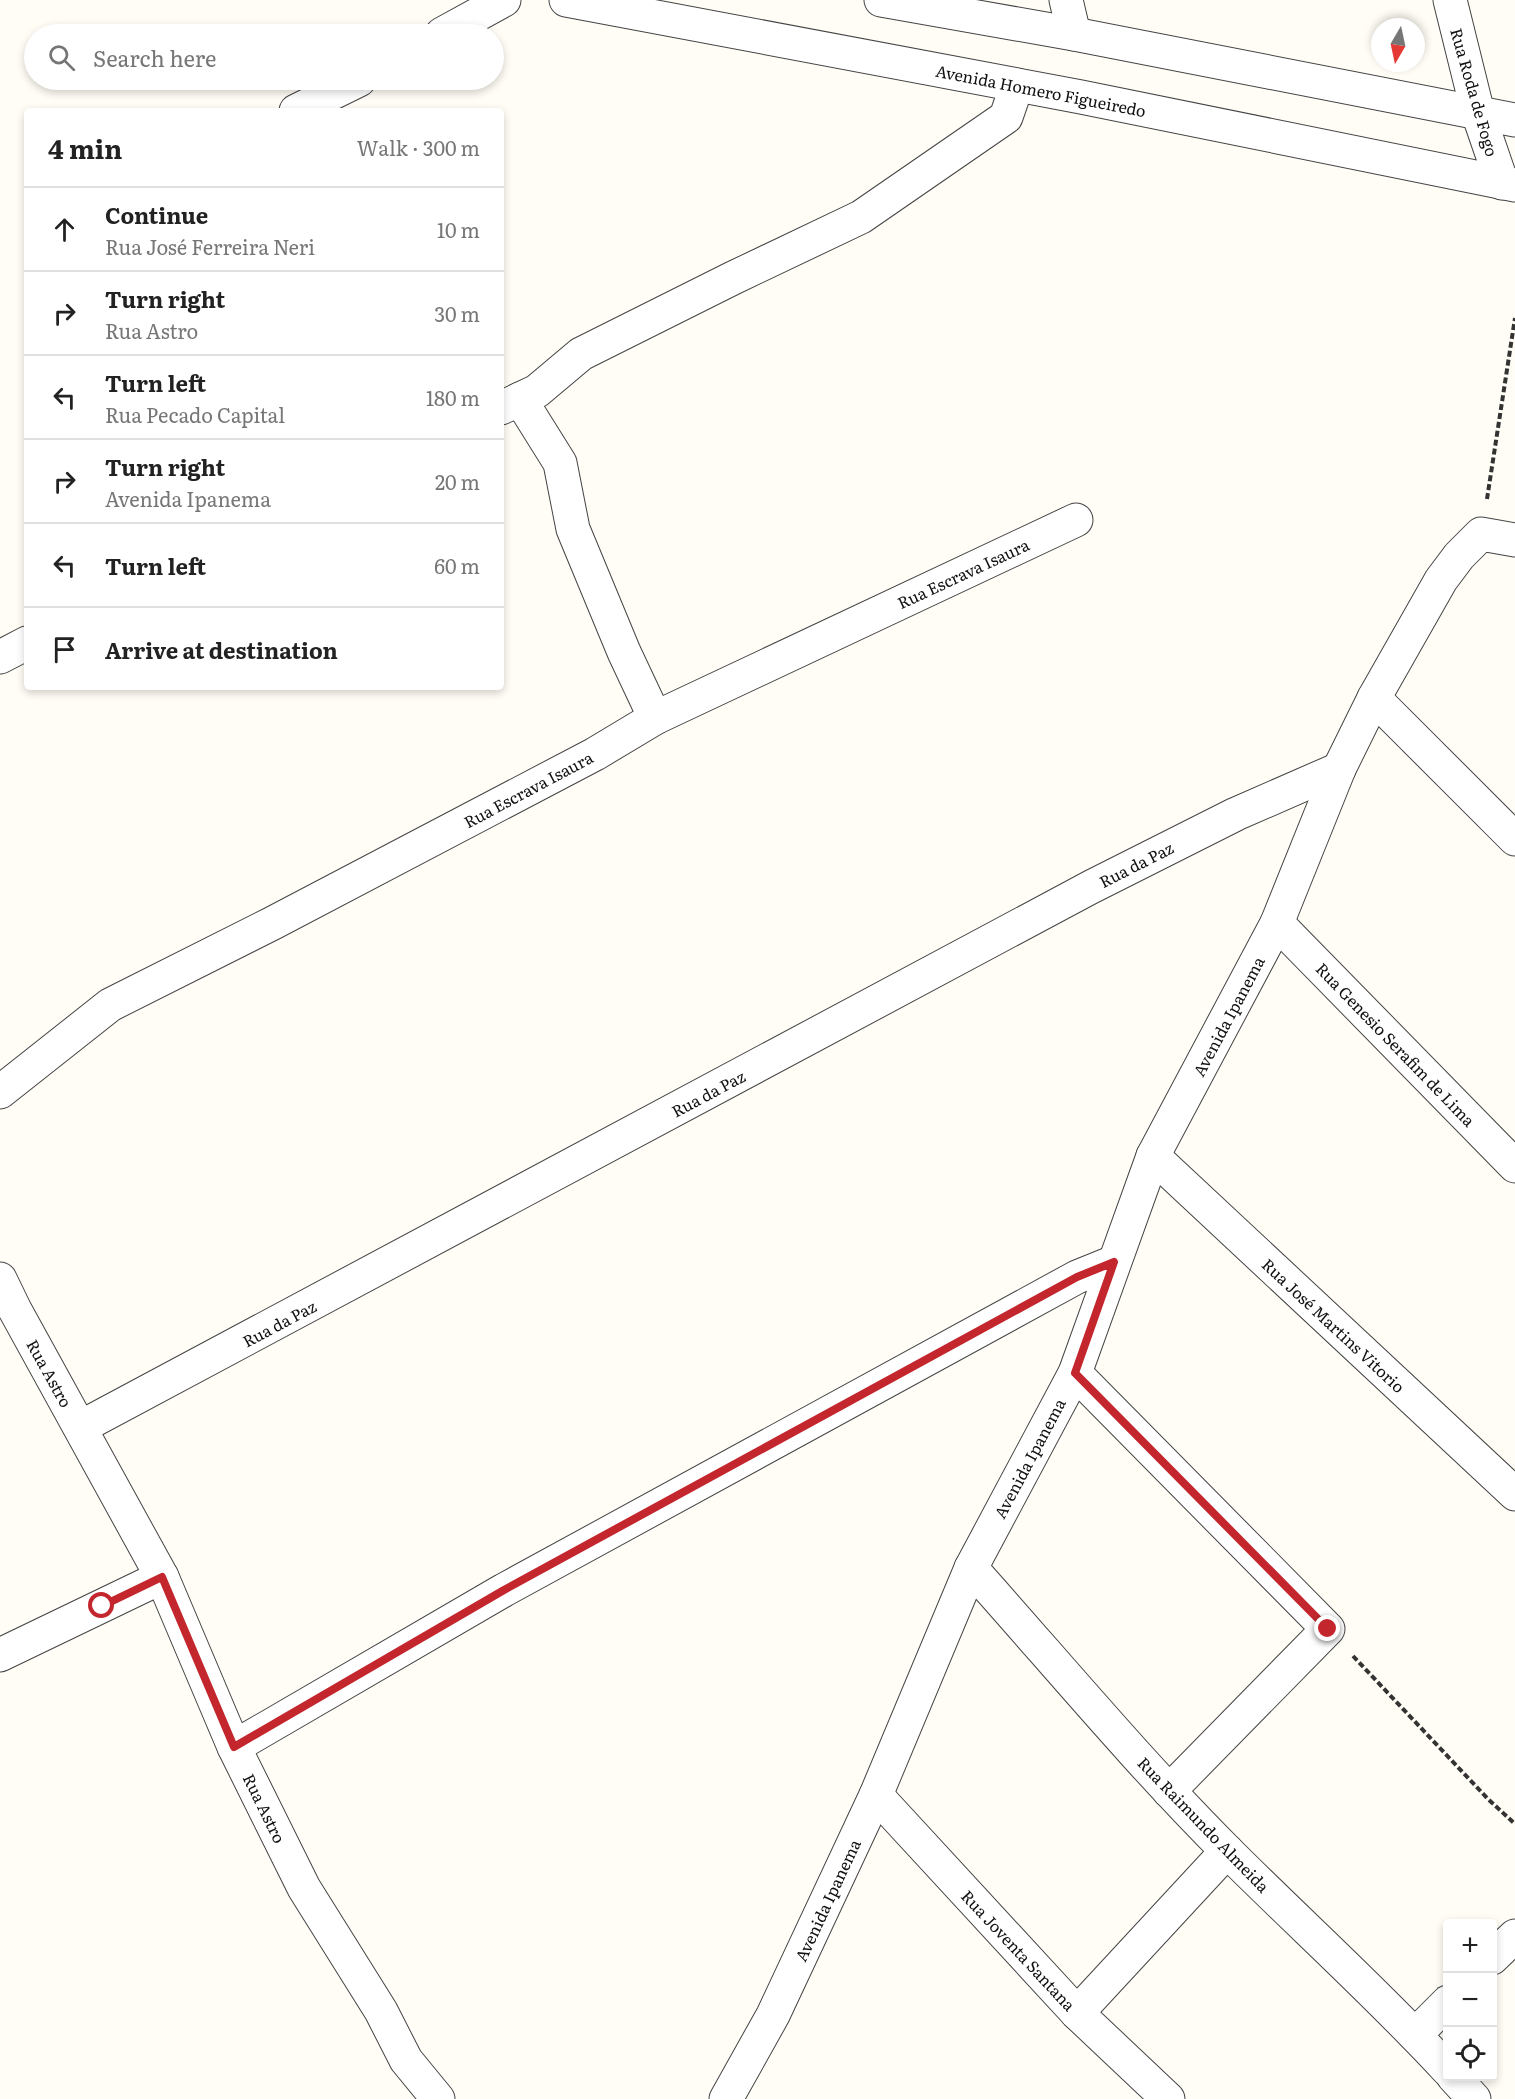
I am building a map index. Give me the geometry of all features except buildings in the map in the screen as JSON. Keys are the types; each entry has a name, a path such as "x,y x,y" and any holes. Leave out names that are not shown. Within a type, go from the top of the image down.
{"street":[{"path":"460,24 504,0"},
{"name":"Avenida Homero Figueiredo","path":"566,0 1511,178"},
{"path":"881,0 1074,33 1515,120"},
{"path":"1066,0 1074,33"},
{"name":"Rua Roda de Fogo","path":"1450,0 1478,113 1511,178"},
{"path":"654,718 573,529 560,463 510,403 537,391 581,354 861,217 1006,117 1017,85"},
{"path":"302,108 339,90"},
{"name":"Rua Escrava Isaura","path":"0,1092 110,1005 273,923 585,760 654,718 1076,520"},
{"path":"1484,520 1515,540"},
{"name":"Avenida Ipanema","path":"726,2099 773,2014 876,1795 971,1568 1075,1373 1153,1156 1277,923 1339,769 1374,698 1441,580 1484,520"},
{"path":"0,657 24,645"},
{"path":"1374,698 1515,839"},
{"name":"Rua da Paz","path":"81,1427 1091,887 1236,813 1339,769"},
{"name":"Rua Genesio Serafim de Lima","path":"1277,923 1515,1166"},
{"name":"Rua José Martins Vitorio","path":"1153,1156 1515,1494"},
{"path":"234,1747 515,1584 1077,1277 1114,1262"},
{"name":"Rua Astro","path":"0,1279 162,1577 234,1747 304,1888 381,2011 406,2060 438,2099"},
{"path":"1075,1373 1328,1629 1169,1791"},
{"name":"Rua Raimundo Almeida","path":"971,1568 1169,1791 1443,2065"},
{"path":"0,1655 162,1577"},
{"name":"Rua Joventa Santana","path":"876,1795 1077,2013 1168,2099"},
{"path":"1077,2013 1227,1851"},
{"path":"1497,1953 1515,1936"},
{"path":"1415,2035 1443,2007"},
{"path":"1458,2081 1474,2099"}],"path":[{"path":"1484,520 1515,318"},
{"path":"1328,1629 1488,1799 1515,1824"}],"route":[{"path":"102,1606 162,1577 234,1747 504,1590 1077,1277 1114,1262 1075,1373 1328,1629"}]}
